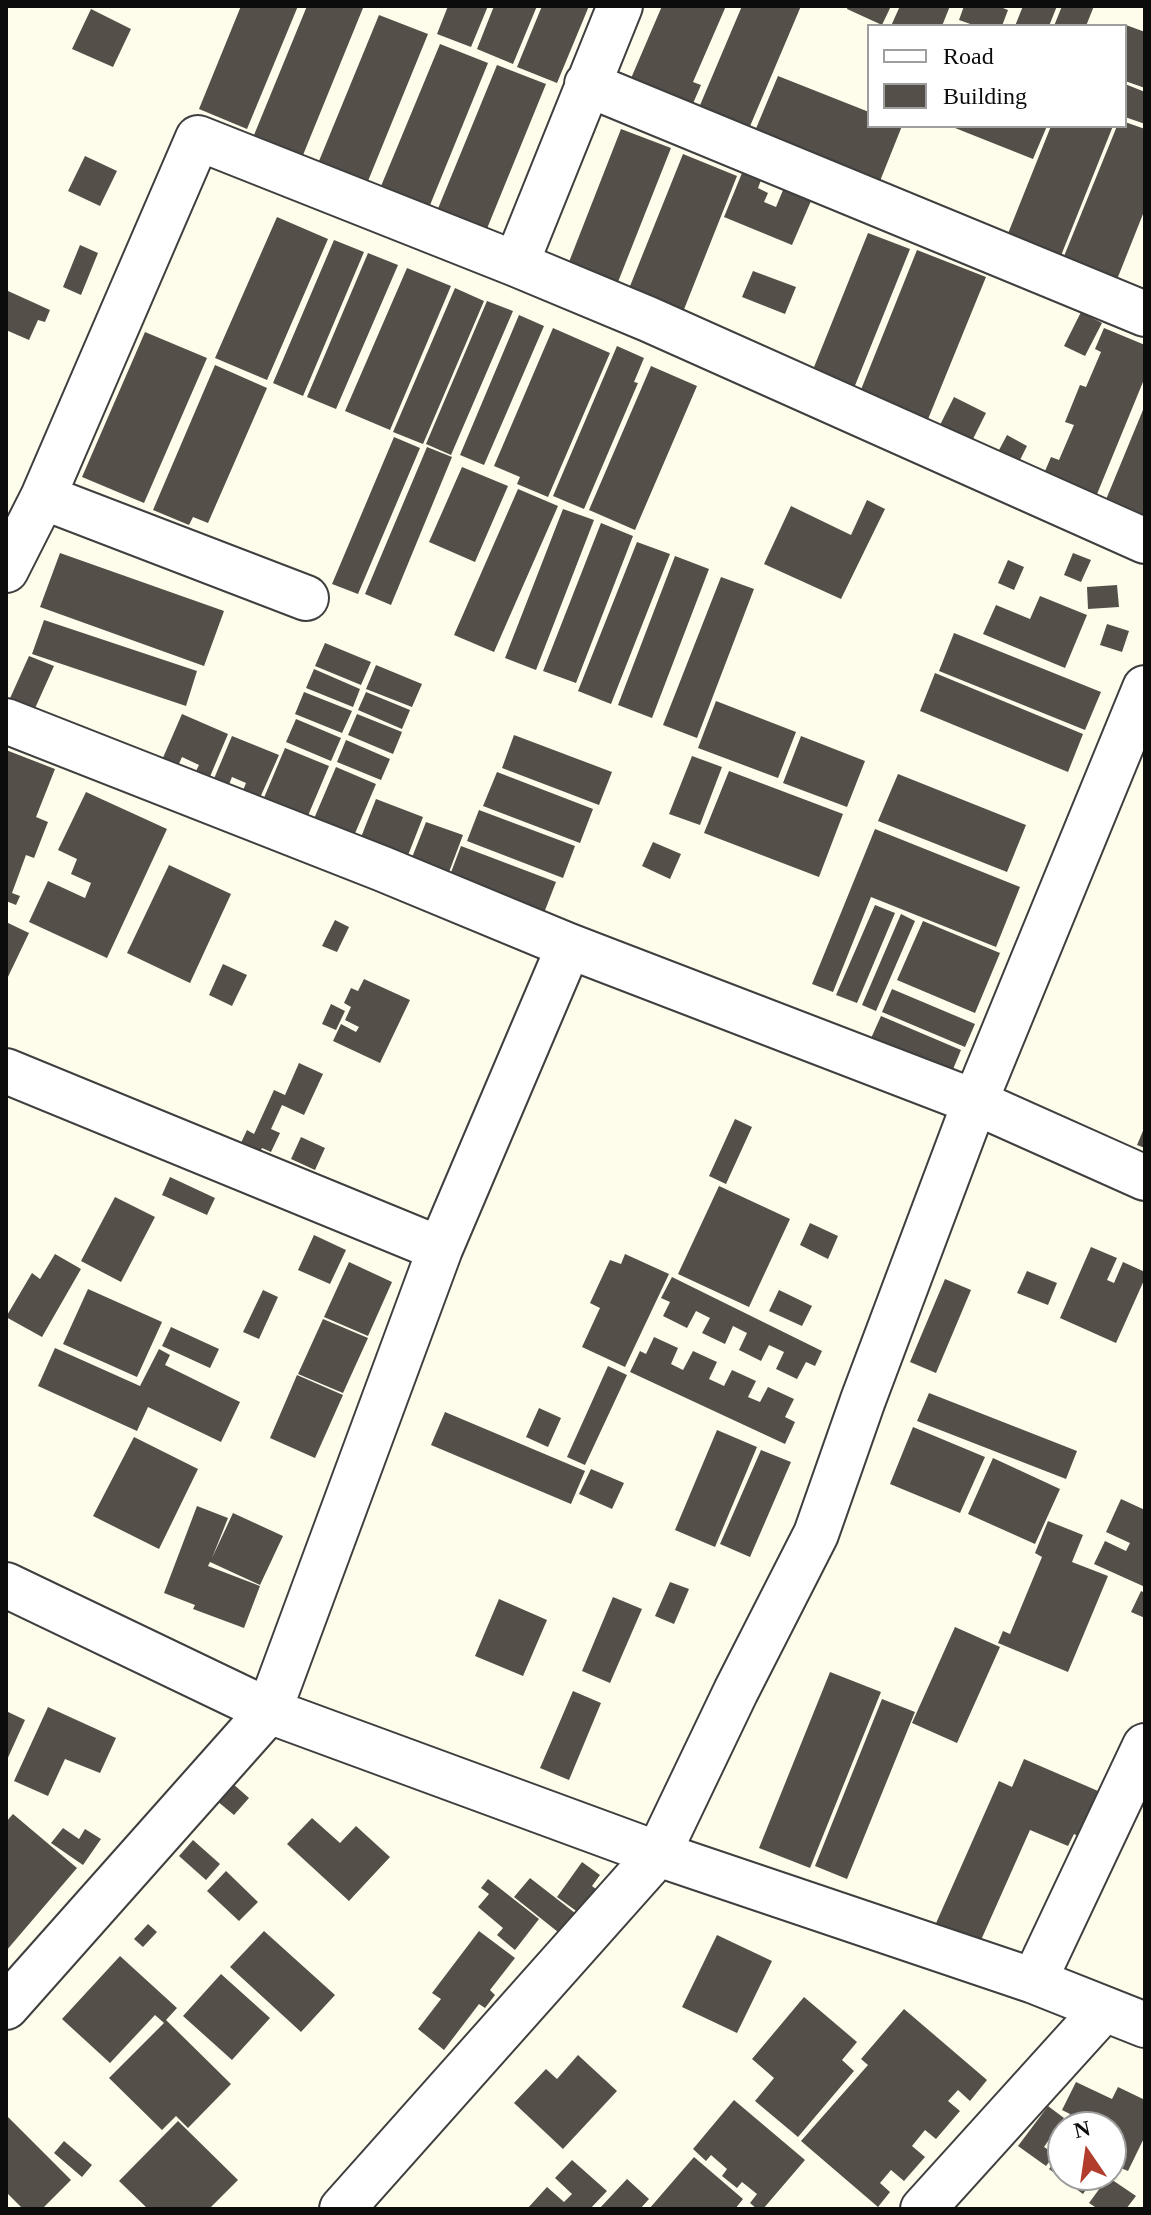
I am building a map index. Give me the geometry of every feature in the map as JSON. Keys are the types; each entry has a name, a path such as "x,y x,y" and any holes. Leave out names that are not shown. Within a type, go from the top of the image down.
{"street":[{"path":"516,264 620,6"},
{"path":"587,84 1145,314"},
{"path":"7,563 43,497 198,138 663,325 1145,541"},
{"path":"43,497 306,598"},
{"path":"342,2209 658,1854 816,1534 975,1102 1145,688"},
{"path":"6,721 369,863 569,946 975,1102 1145,1178"},
{"path":"6,2007 269,1711 440,1249 569,946"},
{"path":"6,1071 440,1249"},
{"path":"6,1585 269,1711 658,1854 1034,1981 1145,2025"},
{"path":"1034,1981 1145,1746"},
{"path":"923,2209 1104,2009"}],"building":[{"path":"241,6 298,6 247,129 199,109"},
{"path":"307,6 363,8 303,155 254,135"},
{"path":"448,6 488,6 471,47 437,34"},
{"path":"494,6 537,6 513,64 477,49"},
{"path":"542,6 589,6 557,83 517,67"},
{"path":"662,6 726,6 693,82 701,85 688,115 626,90"},
{"path":"742,6 801,6 745,138 695,117"},
{"path":"848,6 891,6 882,24 847,9"},
{"path":"900,6 950,6 943,24 892,24"},
{"path":"964,6 998,6 1008,10 1003,24 970,24 959,20"},
{"path":"1023,6 1057,6 1050,24 1016,24"},
{"path":"1062,6 1094,6 1087,24 1055,24"},
{"path":"91,9 131,29 113,67 72,49"},
{"path":"379,15 428,34 368,181 319,161"},
{"path":"1127,25 1145,32 1145,88 1127,82"},
{"path":"440,44 488,63 428,210 379,191"},
{"path":"497,65 546,84 486,231 437,211"},
{"path":"778,76 867,111 867,128 901,128 878,186 752,138"},
{"path":"1127,85 1145,92 1145,124 1127,118"},
{"path":"1127,123 1145,129 1145,209 1114,287 1060,266 1116,128 1127,128"},
{"path":"955,128 1046,128 1033,159"},
{"path":"1050,128 1112,128 1056,268 1003,246"},
{"path":"621,129 671,148 616,287 567,267"},
{"path":"683,154 737,176 679,322 624,301"},
{"path":"85,156 117,171 100,206 68,191"},
{"path":"742,173 761,180 758,188 768,193 764,202 776,207 783,190 811,201 792,245 724,217"},
{"path":"277,217 328,239 267,380 215,358"},
{"path":"868,233 910,249 852,393 810,377"},
{"path":"334,240 364,252 303,396 273,383"},
{"path":"80,245 98,253 81,295 63,287"},
{"path":"917,250 986,277 926,424 858,397"},
{"path":"368,253 398,265 336,409 307,397"},
{"path":"407,268 451,286 390,430 345,411"},
{"path":"753,271 796,287 785,314 742,297"},
{"path":"455,288 484,301 423,444 393,432"},
{"path":"8,291 50,310 45,322 38,320 29,340 6,330"},
{"path":"487,301 513,311 451,455 426,444"},
{"path":"1081,312 1102,323 1085,356 1064,346"},
{"path":"519,315 544,326 484,465 460,455"},
{"path":"553,328 610,353 548,497 517,484 520,477 494,466"},
{"path":"1104,328 1145,345 1145,377 1095,499 1042,478 1051,457 1059,460 1074,425 1065,422 1080,385 1086,387 1101,352 1095,349"},
{"path":"145,332 207,358 144,503 82,477"},
{"path":"617,346 644,358 634,382 638,383 584,509 553,496"},
{"path":"215,365 267,388 208,523 193,517 189,525 153,510"},
{"path":"651,366 697,386 635,530 589,510"},
{"path":"954,397 986,413 972,441 940,425"},
{"path":"1145,405 1145,518 1105,502"},
{"path":"1007,435 1027,446 1019,462 998,452"},
{"path":"394,437 420,448 358,594 332,584"},
{"path":"427,447 452,457 391,605 365,594"},
{"path":"462,467 508,486 475,562 429,542"},
{"path":"518,489 558,506 494,652 454,635"},
{"path":"867,500 885,509 841,599 764,564 791,506 851,535"},
{"path":"563,509 594,520 536,670 505,658"},
{"path":"601,523 633,536 576,683 543,671"},
{"path":"637,542 670,554 611,704 578,691"},
{"path":"60,553 224,611 204,666 40,607"},
{"path":"1073,553 1091,560 1081,582 1064,575"},
{"path":"675,556 709,569 652,718 618,705"},
{"path":"1008,560 1024,567 1014,590 998,583"},
{"path":"721,577 754,589 697,738 663,725"},
{"path":"1117,585 1119,607 1088,609 1087,587"},
{"path":"1040,596 1087,615 1065,668 983,634 996,605 1030,619"},
{"path":"44,620 197,671 186,706 32,654"},
{"path":"1107,624 1129,631 1122,652 1100,645"},
{"path":"954,633 1101,692 1085,730 939,671"},
{"path":"325,643 371,662 361,685 315,666"},
{"path":"29,656 54,666 32,715 7,705"},
{"path":"376,665 422,684 412,707 366,689"},
{"path":"314,669 360,689 353,707 306,688"},
{"path":"935,673 1083,734 1068,772 920,711"},
{"path":"304,692 352,711 342,733 295,714"},
{"path":"366,692 410,710 402,729 358,710"},
{"path":"716,701 796,732 778,778 698,748"},
{"path":"182,714 228,734 209,779 195,773 199,765 182,757 178,766 162,760"},
{"path":"357,714 402,732 393,754 348,735"},
{"path":"296,719 341,738 331,761 286,742"},
{"path":"514,735 612,772 599,805 502,768"},
{"path":"232,736 279,755 259,800 242,793 246,783 232,777 228,787 213,781"},
{"path":"801,736 865,761 847,807 783,783"},
{"path":"346,740 390,759 381,780 337,762"},
{"path":"285,748 329,766 307,818 263,800"},
{"path":"6,750 55,769 36,817 48,822 34,858 26,855 12,893 20,896 16,905 6,901"},
{"path":"692,756 722,767 700,825 669,814"},
{"path":"336,767 376,784 353,838 313,821"},
{"path":"729,771 843,814 819,877 704,833"},
{"path":"497,772 593,809 580,843 483,806"},
{"path":"898,774 1026,825 1007,872 878,821"},
{"path":"86,792 167,829 107,958 29,922 48,881 85,898 91,883 71,874 77,859 58,850"},
{"path":"376,799 423,817 405,863 358,845"},
{"path":"479,810 575,846 563,878 467,841"},
{"path":"426,822 463,835 446,880 409,865"},
{"path":"875,829 1020,887 996,947 871,897 833,992 812,984"},
{"path":"653,842 681,854 670,879 642,866"},
{"path":"461,846 556,882 542,918 447,883"},
{"path":"169,865 231,894 190,983 127,953"},
{"path":"875,905 895,913 857,1003 836,995"},
{"path":"901,914 915,921 876,1011 862,1005"},
{"path":"335,920 349,927 337,952 322,946"},
{"path":"923,921 1000,953 975,1013 897,980"},
{"path":"6,922 29,933 6,981"},
{"path":"223,964 247,975 232,1006 209,995"},
{"path":"364,979 410,1000 380,1063 333,1041 341,1024 356,1032 359,1027 345,1020 351,1007 344,1003 351,988 358,991"},
{"path":"892,989 975,1024 965,1047 882,1012"},
{"path":"331,1004 345,1011 336,1030 322,1024"},
{"path":"881,1016 961,1050 949,1079 868,1045"},
{"path":"299,1063 323,1074 304,1115 282,1105 271,1129 280,1133 271,1152 262,1148 259,1154 240,1145 247,1130 254,1134 274,1090 285,1095"},
{"path":"735,1119 752,1127 726,1184 709,1176"},
{"path":"1145,1126 1145,1148 1137,1145"},
{"path":"301,1137 325,1148 315,1170 291,1159"},
{"path":"170,1177 215,1198 207,1215 162,1195"},
{"path":"719,1186 790,1219 749,1307 678,1274"},
{"path":"115,1197 155,1217 121,1282 81,1261"},
{"path":"810,1223 838,1236 828,1259 800,1245"},
{"path":"314,1235 346,1250 330,1284 298,1270"},
{"path":"1091,1247 1117,1258 1107,1280 1114,1283 1123,1262 1145,1272 1116,1343 1060,1318"},
{"path":"55,1254 81,1269 42,1337 6,1317 32,1273 40,1279"},
{"path":"625,1254 669,1274 625,1367 582,1347 600,1308 590,1303 610,1260 621,1264"},
{"path":"349,1262 392,1282 368,1336 324,1317"},
{"path":"1027,1271 1057,1283 1048,1305 1017,1293"},
{"path":"672,1277 822,1351 815,1366 806,1362 797,1379 776,1369 784,1352 769,1345 761,1361 739,1350 747,1333 733,1326 725,1344 702,1333 710,1318 696,1311 687,1328 663,1316 670,1302 661,1298"},
{"path":"945,1279 971,1290 936,1373 910,1362"},
{"path":"88,1289 162,1322 137,1377 63,1344"},
{"path":"263,1290 278,1297 259,1339 243,1332"},
{"path":"779,1290 812,1306 802,1326 769,1311"},
{"path":"323,1319 368,1338 343,1393 298,1374"},
{"path":"171,1327 219,1349 210,1368 162,1346"},
{"path":"654,1337 678,1348 671,1364 683,1370 693,1351 717,1362 709,1379 724,1386 732,1370 756,1381 748,1397 760,1402 768,1387 794,1399 785,1417 795,1422 785,1444 630,1372 640,1351 646,1354"},
{"path":"55,1348 140,1386 159,1349 170,1355 165,1365 240,1402 221,1442 148,1407 137,1431 38,1386"},
{"path":"608,1366 627,1375 585,1465 567,1457"},
{"path":"297,1375 343,1395 315,1458 270,1438"},
{"path":"929,1393 1077,1451 1066,1479 917,1421"},
{"path":"539,1408 561,1418 548,1447 526,1437"},
{"path":"445,1412 585,1471 571,1504 431,1445"},
{"path":"913,1427 985,1457 960,1513 890,1484"},
{"path":"717,1430 757,1447 715,1547 675,1530"},
{"path":"134,1437 198,1469 159,1549 93,1516"},
{"path":"761,1450 791,1462 750,1557 720,1544"},
{"path":"993,1458 1060,1489 1035,1544 968,1514"},
{"path":"591,1469 624,1483 612,1509 579,1494"},
{"path":"1121,1499 1145,1510 1145,1587 1094,1564 1105,1541 1126,1551 1130,1543 1106,1532"},
{"path":"197,1506 228,1518 212,1558 233,1513 283,1536 260,1585 210,1562 208,1566 260,1586 244,1628 193,1609 195,1605 164,1593"},
{"path":"1048,1521 1083,1535 1072,1562 1108,1576 1068,1672 998,1643 1003,1631 1010,1634 1042,1557 1035,1553"},
{"path":"670,1582 689,1589 674,1624 655,1616"},
{"path":"1141,1591 1145,1593 1145,1618 1131,1612"},
{"path":"613,1597 642,1609 610,1683 582,1671"},
{"path":"499,1599 547,1620 523,1676 475,1656"},
{"path":"955,1627 1000,1647 957,1743 912,1723"},
{"path":"830,1672 881,1692 810,1868 759,1848"},
{"path":"573,1691 601,1703 569,1780 540,1768"},
{"path":"882,1699 915,1712 847,1879 815,1866"},
{"path":"48,1707 116,1738 100,1773 65,1759 48,1796 14,1781"},
{"path":"6,1711 25,1720 6,1762"},
{"path":"1024,1759 1105,1794 1084,1839 1074,1834 1068,1846 1030,1830 977,1949 933,1930 999,1781 1012,1787"},
{"path":"232,1783 249,1798 234,1815 217,1801"},
{"path":"13,1814 77,1868 6,1951 6,1822"},
{"path":"312,1818 340,1843 356,1826 390,1857 349,1901 287,1844"},
{"path":"63,1828 79,1839 85,1829 101,1839 83,1865 51,1843"},
{"path":"193,1840 220,1864 206,1880 179,1856"},
{"path":"582,1862 600,1875 592,1886 596,1889 579,1913 557,1897"},
{"path":"226,1871 258,1902 239,1921 207,1891"},
{"path":"530,1878 575,1913 558,1932 514,1897"},
{"path":"488,1879 539,1919 515,1950 497,1935 503,1928 478,1907 489,1894 481,1888"},
{"path":"148,1924 157,1932 143,1947 134,1939"},
{"path":"264,1931 335,1995 301,2032 230,1967"},
{"path":"479,1931 515,1958 490,1990 495,1995 485,2008 479,2004 444,2050 418,2029 441,1999 432,1993"},
{"path":"717,1935 772,1961 737,2033 682,2007"},
{"path":"120,1956 177,2008 166,2020 231,2084 188,2128 176,2116 162,2130 109,2078 164,2023 155,2015 110,2063 62,2019"},
{"path":"221,1974 270,2018 232,2060 183,2016"},
{"path":"804,1997 857,2042 842,2060 854,2071 798,2137 755,2101 774,2078 752,2059"},
{"path":"904,2009 987,2080 970,2101 958,2090 948,2101 960,2111 936,2139 925,2130 912,2146 925,2157 904,2181 891,2170 880,2183 890,2192 878,2207 801,2141 868,2065 861,2059"},
{"path":"578,2055 617,2091 563,2149 514,2103 546,2069 557,2079"},
{"path":"1076,2082 1112,2099 1118,2087 1145,2100 1145,2136 1128,2171 1127,2111 1062,2110"},
{"path":"734,2100 805,2160 763,2209 757,2209 750,2203 757,2194 742,2182 737,2188 722,2176 727,2169 711,2155 706,2161 693,2149"},
{"path":"1048,2106 1055,2111 1047,2111 1046,2166 1018,2146"},
{"path":"6,2115 71,2180 42,2209 23,2209 6,2192"},
{"path":"178,2121 238,2180 209,2209 148,2209 119,2181"},
{"path":"64,2141 92,2165 82,2177 54,2153"},
{"path":"694,2157 743,2199 735,2209 649,2209"},
{"path":"572,2160 607,2191 590,2209 527,2209 547,2187 564,2202 572,2194 555,2178"},
{"path":"627,2179 649,2199 640,2209 599,2209"},
{"path":"1127,2190 1136,2196 1126,2209 1098,2209 1089,2203 1098,2191"}]}
